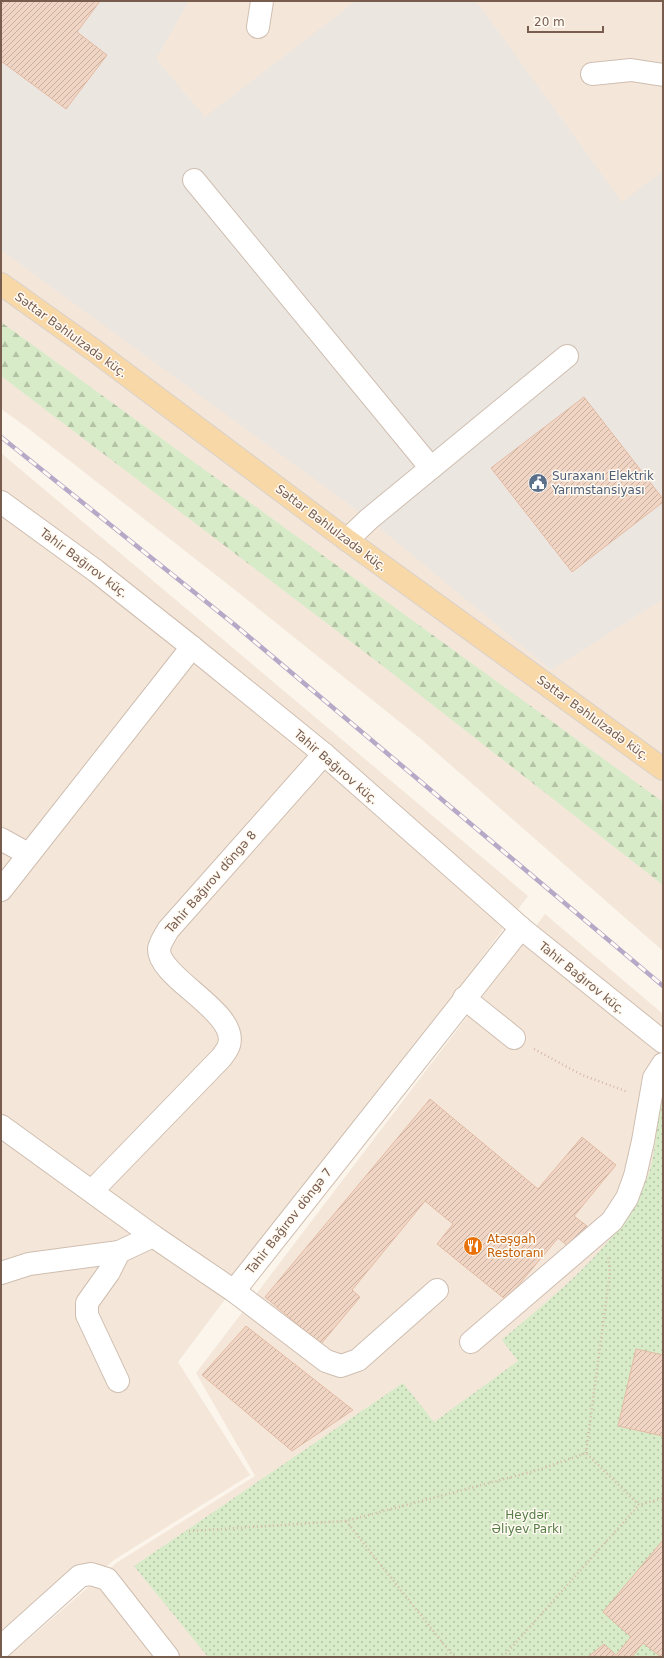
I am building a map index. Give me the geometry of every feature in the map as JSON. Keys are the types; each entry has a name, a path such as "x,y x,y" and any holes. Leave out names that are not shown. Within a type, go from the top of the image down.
{"main road":[{"name":"Səttar Bəhlulzadə küç.","path":"1,284 95,351 346,540 663,769"}],"street":[{"path":"258,26 262,1"},
{"path":"592,74 631,70 663,75"},
{"path":"194,180 431,468"},
{"path":"346,540 368,519 567,356"},
{"name":"Tahir Bağırov küç.","path":"1,502 96,571 324,754 521,928 663,1042"},
{"path":"1,890 192,647"},
{"name":"Tahir Bağırov döngə 8","path":"92,1191 221,1058 229,1045 230,1032 220,1017 164,964 159,951 160,943 168,930 324,754"},
{"path":"1,839 28,854"},
{"name":"Tahir Bağırov döngə 7","path":"234,1291 464,998 521,928"},
{"path":"464,998 514,1038"},
{"path":"471,1342 612,1221 627,1198 635,1176 654,1078 663,1064"},
{"path":"1,1126 153,1236 234,1291 326,1360 341,1366 358,1360 437,1290"},
{"path":"1,1273 29,1264 119,1252 153,1236"},
{"path":"118,1381 87,1315 87,1303 109,1272 119,1252"},
{"path":"1,1647 80,1576 90,1574 107,1579 168,1657"}],"path":[{"path":"514,1038 582,1075 605,1085 649,1099"},
{"path":"586,1453 610,1272 607,1251"},
{"path":"586,1453 639,1505"},
{"path":"188,1531 346,1521 538,1470 586,1453"},
{"path":"503,1657 639,1505 663,1498"},
{"path":"346,1521 454,1657"}],"shaded area":[{"path":"1,1 663,1 663,951 421,739 230,586 25,426 1,409"},
{"name":"Suraxanı Elektrik Yarımstansiyası","path":"1,1 189,1 156,59 205,117 356,1 476,1 622,202 663,171 663,599 551,670 369,519 1,250"},
{"path":"1,453 528,896 178,1362 250,1475 114,1560 1,1656"},
{"path":"545,914 663,1014 663,1657 8,1657 116,1563 255,1476 196,1373"}],"green space":[{"path":"1,322 663,802 663,885 379,663 1,376"},
{"name":"Heydər Əliyev Parkı","path":"663,1101 663,1657 208,1657 134,1566 403,1383 434,1422 518,1361 502,1340 586,1265 606,1244 623,1222 638,1198 651,1166 660,1104"}],"building":[{"path":"1,1 100,1 77,32 107,55 66,109 1,61"},
{"path":"584,397 663,499 663,502 572,572 491,468"},
{"path":"430,1099 538,1189 582,1137 616,1165 574,1216 587,1226 569,1247 558,1238 506,1300 437,1244 453,1224 425,1201 352,1290 360,1297 321,1344 265,1297"},
{"path":"246,1326 353,1410 292,1451 202,1375"},
{"path":"636,1349 663,1355 663,1436 618,1426"},
{"path":"663,1540 663,1657 643,1643 632,1657 588,1657 604,1644 616,1655 631,1637 603,1612"}],"railway":[{"path":"1,437 235,625 663,986"}],"place":[{"name":"Suraxanı Elektrik Yarımstansiyası","path":"538,483"},
{"name":"Atəşgah Restoranı","path":"473,1246"}]}
